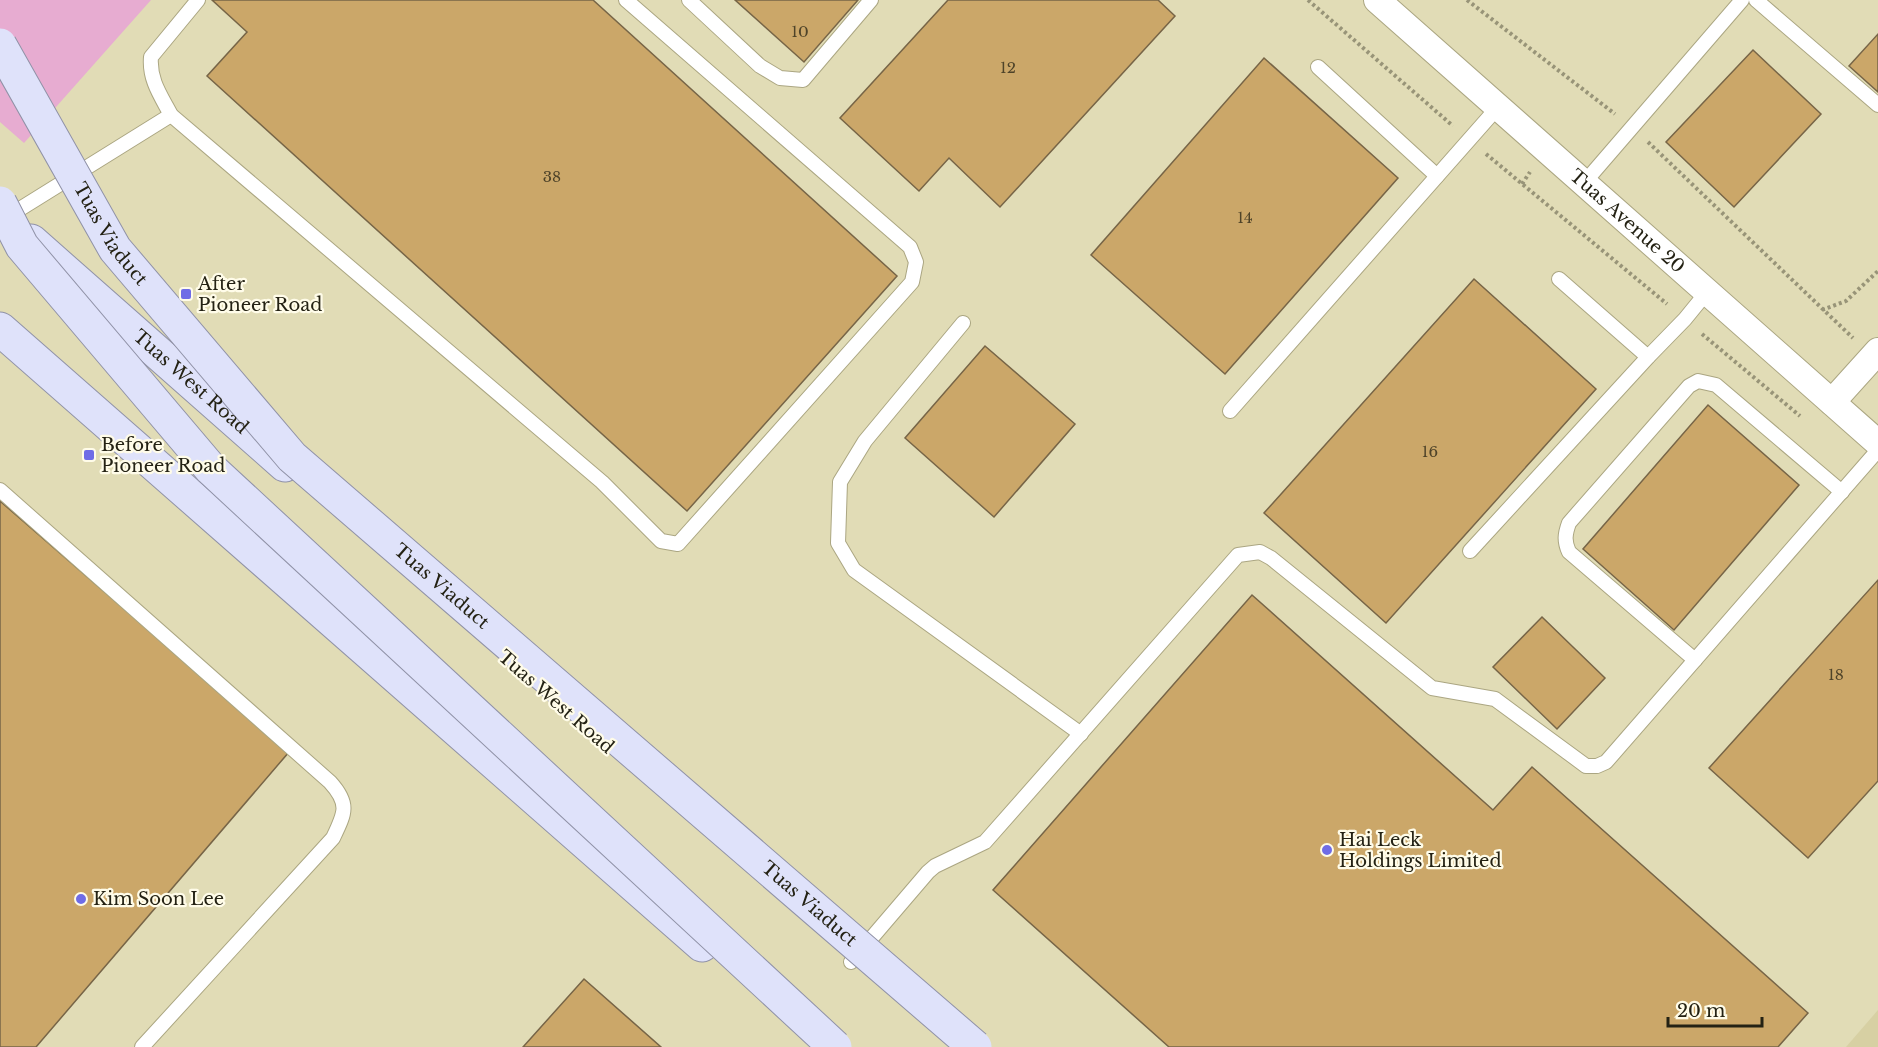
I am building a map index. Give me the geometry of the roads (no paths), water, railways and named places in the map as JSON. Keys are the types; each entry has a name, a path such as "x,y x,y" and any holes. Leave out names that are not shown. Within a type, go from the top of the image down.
{"main road":[{"name":"Tuas Viaduct","path":"0,45 115,249 292,457 975,1047"},
{"name":"Tuas West Road","path":"2,212 950,1047"},
{"path":"2,212 22,246 211,469 835,1047"},
{"path":"0,329 819,1047"}],"street":[{"name":"Tuas Avenue 20","path":"1377,0 1878,443"},
{"path":"1832,402 1875,354"}],"lane":[{"path":"198,0 151,57 152,80 171,115 602,482 661,540 678,544 912,282 916,262 910,247 626,0"},
{"path":"688,0 760,66 780,78 803,80 871,0"},
{"path":"1584,183 1742,0"},
{"path":"1756,0 1878,105"},
{"path":"1318,68 1437,176"},
{"path":"1230,411 1498,107"},
{"path":"2,212 171,115"},
{"path":"1559,279 1648,357"},
{"path":"1470,551 1648,357 1685,320 1707,292"},
{"path":"963,323 865,441 840,482 838,543 854,570 1080,734"},
{"path":"1695,660 1569,552 1565,543 1569,523 1689,386 1698,381 1716,385 1842,492"},
{"path":"851,962 928,872 935,866 986,842 1238,555 1260,552 1271,558 1432,688 1495,699 1586,766 1597,766 1606,762 1878,450"},
{"path":"0,490 330,782 340,794 344,806 341,822 333,838 142,1047"}],"place":[{"name":"After Pioneer Road","path":"186,294"},
{"name":"Before Pioneer Road","path":"89,455"},
{"name":"Hai Leck Holdings Limited","path":"1327,850"},
{"name":"Kim Soon Lee","path":"81,899"}]}
